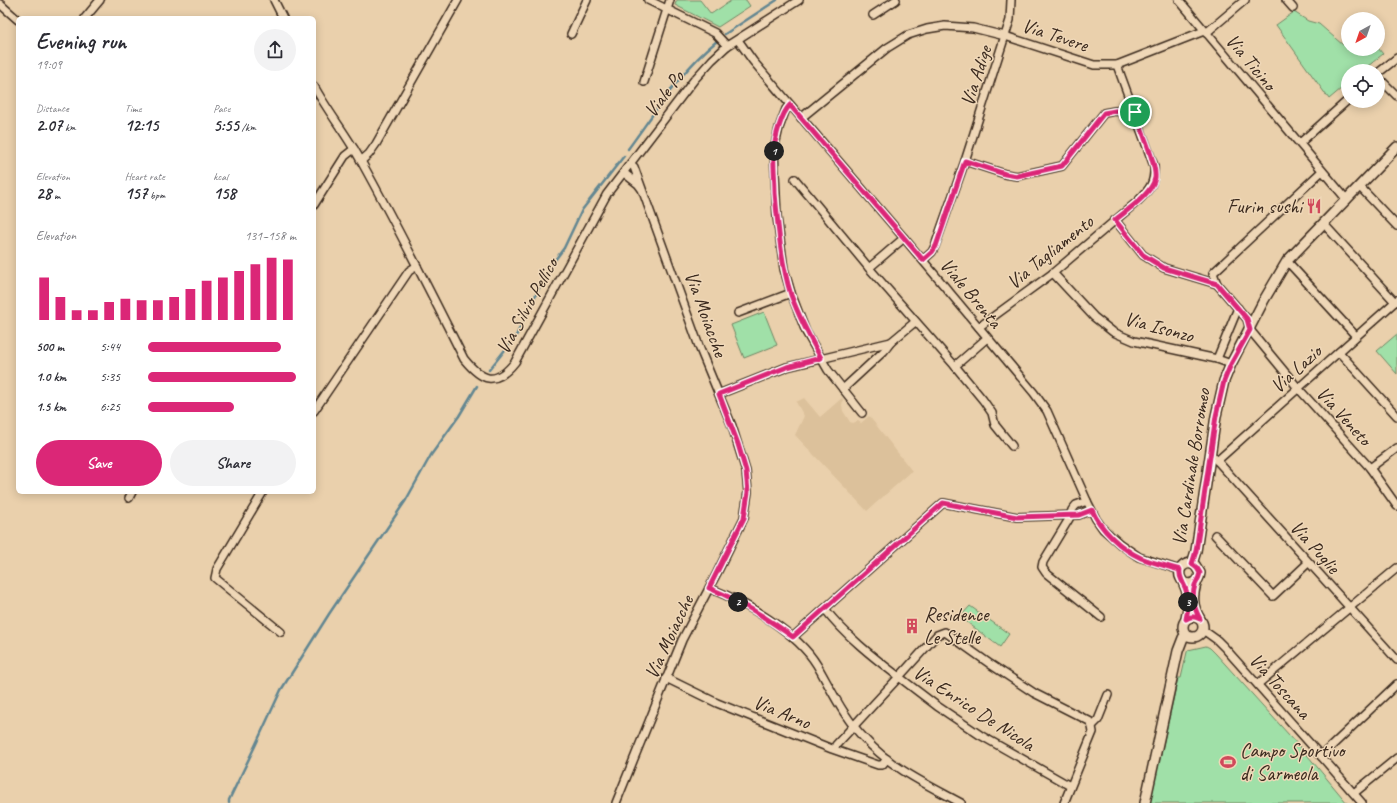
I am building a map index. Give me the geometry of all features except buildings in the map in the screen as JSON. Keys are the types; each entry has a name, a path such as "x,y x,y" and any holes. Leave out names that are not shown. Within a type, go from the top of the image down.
{"street":[{"path":"87,16 100,0"},
{"path":"274,0 281,16"},
{"path":"361,161 369,154 376,144 458,0"},
{"path":"570,34 588,0"},
{"path":"648,0 715,33 727,46"},
{"name":"Viale Po","path":"644,82 670,0"},
{"name":"Viale Po","path":"631,164 694,80 712,60 727,46 799,0"},
{"path":"873,15 896,0"},
{"name":"Via Adige","path":"923,260 936,246 965,161 1010,20 1011,0"},
{"name":"Via Ticino","path":"1179,0 1347,200"},
{"name":"Via Tevere","path":"800,118 887,48 908,35 927,29 944,26 973,28 1005,36 1094,65 1117,65 1205,32 1245,0"},
{"path":"1286,0 1294,8"},
{"path":"0,4 16,18"},
{"name":"Viale Brenta","path":"738,40 753,61 800,118 923,260 1047,410 1087,501 1103,529 1120,544 1139,557 1180,570"},
{"path":"1385,67 1397,58"},
{"name":"Via Tagliamento","path":"979,328 1053,273 1149,190 1155,178 1154,166 1117,65"},
{"path":"1385,84 1397,96"},
{"name":"Via Silvio Pellico","path":"316,90 361,161 417,266 464,359 473,370 483,377 498,377 507,372 515,362 607,194 631,164"},
{"path":"790,105 786,109 779,128 774,150 777,217 784,269 791,294 806,332 821,358 862,413"},
{"path":"1300,143 1341,106"},
{"path":"965,161 1005,174 1017,176 1062,166 1104,113 1115,111 1135,112"},
{"name":"Via Cardinale Borromeo","path":"1192,564 1196,551 1214,458 1224,381 1231,364 1250,330 1264,300 1287,261 1397,147"},
{"path":"316,202 345,156 354,149"},
{"name":"Via Moiacche","path":"616,803 682,640 744,518 748,492 746,471 738,444 700,349 634,167 631,164"},
{"path":"1217,284 1213,273 1322,171"},
{"name":"Via Moiacche","path":"624,173 638,184 643,191"},
{"path":"795,179 915,322 955,366 992,413 995,425 1012,446"},
{"path":"1360,187 1397,226"},
{"path":"1115,220 1143,255 1164,268 1217,284"},
{"path":"1323,223 1396,301"},
{"path":"869,268 904,238"},
{"path":"1287,261 1356,336"},
{"path":"316,408 409,272 417,266"},
{"name":"Via Isonzo","path":"1053,273 1094,317 1113,332 1134,341 1218,358 1231,364"},
{"name":"Via Veneto","path":"1217,284 1247,319 1250,330 1298,388 1370,468 1397,506"},
{"path":"738,313 791,294"},
{"name":"Via Lazio","path":"1214,458 1298,388 1396,301"},
{"path":"1218,358 1238,308"},
{"path":"843,389 884,351 891,342 915,322"},
{"path":"955,366 987,338"},
{"path":"719,394 787,367 891,342"},
{"path":"1339,352 1397,416"},
{"path":"1370,468 1397,448"},
{"name":"Via Puglie","path":"1214,458 1397,660"},
{"path":"262,494 217,570 215,578 281,632"},
{"path":"1087,501 1076,506 1072,510 1070,516 1042,562 1042,567 1046,574 1101,617"},
{"path":"793,637 943,503 1017,517 1070,516 1079,515 1092,510"},
{"path":"1216,535 1273,596 1308,563"},
{"name":"Via Cardinale Borromeo","path":"1145,803 1178,651 1183,638 1186,635 1182,627 1188,611 1188,599 1183,582 1180,579 1180,570 1185,565 1192,564 1199,570 1199,576 1193,599 1195,611 1203,624 1203,630"},
{"path":"1258,684 1397,568"},
{"path":"1183,582 1192,584 1197,581"},
{"path":"709,588 750,608 793,637 816,664 842,710 865,739 887,759 961,803"},
{"path":"825,609 832,618 862,646 899,677 937,635 943,632 1034,693 1091,722 1093,732 1064,803"},
{"path":"1186,619 1195,617 1200,619"},
{"path":"1186,635 1196,637 1203,630"},
{"name":"Via Toscana","path":"1203,630 1217,640 1258,684 1362,803"},
{"name":"Via Enrico De Nicola","path":"836,745 899,677 937,706 980,735 1070,786"},
{"name":"Via Arno","path":"666,678 718,703 832,749 878,765 882,765 887,759"},
{"path":"1322,756 1397,684"},
{"path":"1092,726 1098,720 1108,695"},
{"path":"1354,793 1397,758"}],"shaded area":[{"path":"804,398 820,417 842,398 843,411 850,422 853,423 858,421 861,423 869,416 912,471 867,511 795,435 804,416 796,402"}],"green space":[{"path":"677,0 700,0 711,14 732,0 746,0 750,6 718,27 675,5"},
{"path":"1294,12 1308,21 1319,24 1341,43 1341,56 1381,56 1371,64 1341,64 1341,89 1329,99 1276,25"},
{"path":"764,312 777,345 744,358 731,325"},
{"path":"1397,334 1397,374 1377,351"},
{"path":"970,606 1009,634 1000,647 960,617"},
{"path":"1206,646 1216,654 1308,756 1347,803 1150,803 1178,678 1181,678 1187,652 1188,650"}],"waterway":[{"path":"725,34 777,0"},
{"path":"628,149 680,78 691,65 717,41"},
{"path":"489,370 516,336 538,290 552,264 564,248 582,210 624,156"},
{"path":"229,803 229,800 281,690 329,614 406,500 431,455 459,416 477,386"}],"place":[{"name":"Furin sushi","path":"1314,206"},
{"name":"Residence Le Stelle","path":"912,626"},
{"name":"Campo Sportivo di Sarmeola","path":"1228,762"}],"route":[{"path":"790,105 923,260 936,246 965,161 1005,174 1017,176 1062,166 1104,113 1115,111 1135,112 1154,166 1155,178 1149,190 1115,220 1143,255 1164,268 1217,284 1247,319 1250,330 1231,364 1224,381 1216,416 1196,551 1192,564 1199,570 1200,573 1194,590 1193,599 1195,611 1200,619 1190,617 1186,619 1188,599 1183,582 1180,579 1180,570 1139,557 1120,544 1103,529 1092,510 1079,515 1070,516 1017,517 943,503 793,637 750,608 709,588 744,518 748,492 746,471 732,426 719,394 787,367 821,358 806,332 798,313 784,269 777,217 774,150 779,128 786,109 790,105"}]}
